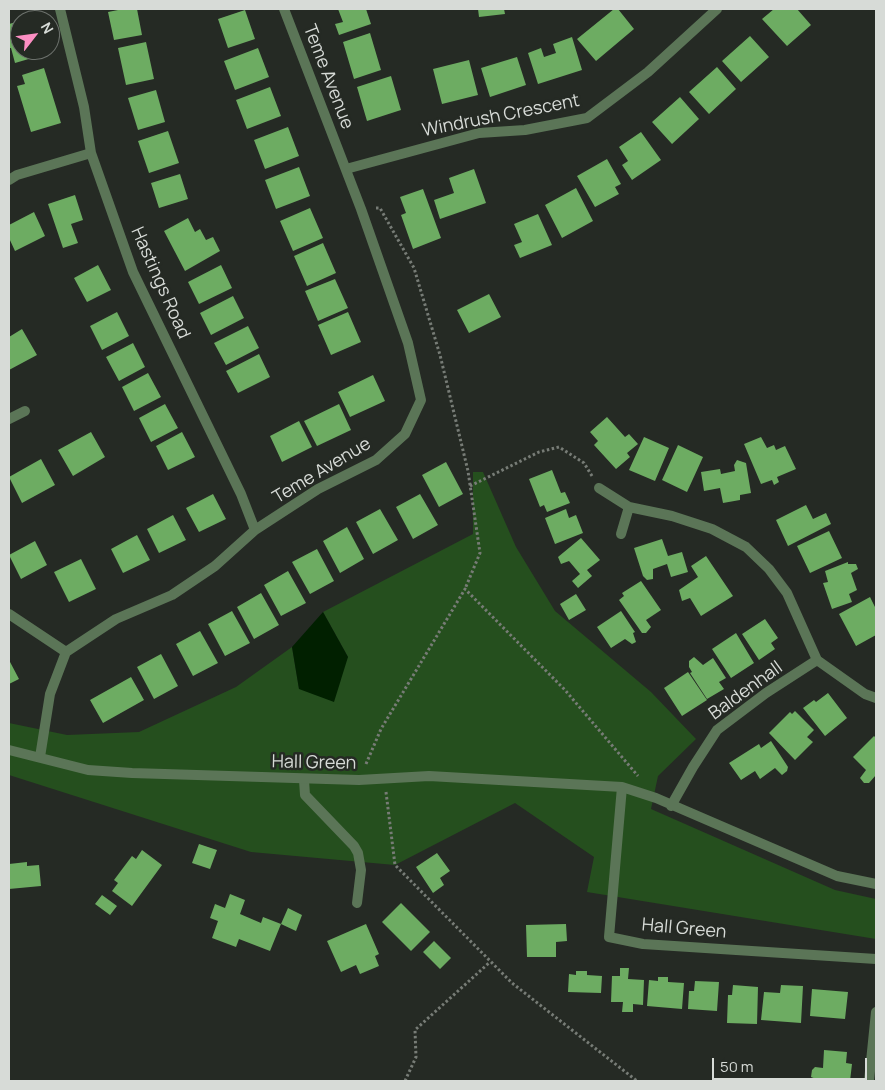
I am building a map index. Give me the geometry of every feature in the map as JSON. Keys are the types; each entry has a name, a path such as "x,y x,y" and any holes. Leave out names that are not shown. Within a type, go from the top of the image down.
{"street":[{"name":"Hastings Road","path":"60,9 84,107 92,153 133,272 241,494 255,530"},
{"name":"Teme Avenue","path":"66,652 116,619 172,595 215,566 255,530 318,489 376,460 405,434 421,400 408,343 361,209 284,9"},
{"name":"Windrush Crescent","path":"346,169 479,133 525,130 587,118 648,72 717,9"},
{"path":"9,180 17,175 92,153"},
{"path":"9,419 25,411"},
{"path":"599,488 629,507 672,516 704,526 746,547 769,569 787,593 818,660 865,694 876,698"},
{"path":"621,534 629,507"},
{"path":"9,614 66,652 50,694 40,757"},
{"name":"Baldenhall","path":"671,806 692,767 717,730 766,694 818,660"},
{"name":"Hall Green","path":"9,750 88,770 304,780 359,780 429,776 622,787 656,798 837,876 876,884"},
{"path":"304,780 305,795 354,846 358,853 361,870 357,904"},
{"name":"Hall Green","path":"622,787 609,937 643,944 876,959"},
{"path":"869,1081 876,1012"}],"path":[{"path":"359,780 381,729 465,589 480,553 470,486 440,356 414,268 380,208 361,209"},
{"path":"470,486 539,452 559,447 584,463 599,488"},
{"path":"465,589 565,690 656,798"},
{"path":"384,779 395,865 512,984 637,1081"},
{"path":"405,1081 416,1057 415,1030 490,962"}],"shaded area":[{"path":"473,472 483,472 516,547 555,611 651,692 696,739 658,776 651,809 835,890 876,899 876,939 587,892 594,857 515,803 395,865 251,852 9,775 9,723 67,735 139,732 236,687 292,647 299,689 348,657 323,612 473,534"},
{"path":"323,612 348,657 334,702 299,689 292,647"}],"building":[{"path":"137,9 142,35 114,40 108,12"},
{"path":"338,9 366,9 371,24 339,35 335,24 343,22"},
{"path":"478,9 504,9 505,14 479,17"},
{"path":"614,9 618,9 634,29 596,61 577,39"},
{"path":"774,9 797,9 811,25 787,46 762,19"},
{"path":"245,10 255,39 228,48 218,19"},
{"path":"10,24 10,48 9,48"},
{"path":"370,33 381,70 354,79 343,42"},
{"path":"750,36 769,57 741,82 722,61"},
{"path":"572,37 582,70 538,84 528,53 541,48 544,57 556,53 553,44"},
{"path":"146,42 154,79 126,85 118,48"},
{"path":"258,48 269,77 235,90 224,61"},
{"path":"517,57 526,85 490,97 481,68"},
{"path":"14,60 25,60 15,63"},
{"path":"469,60 478,95 442,104 433,69"},
{"path":"717,67 736,89 709,114 689,92"},
{"path":"44,68 61,123 31,132 17,86 25,84 22,75"},
{"path":"391,76 401,110 367,121 357,87"},
{"path":"270,87 281,116 247,129 236,100"},
{"path":"156,90 165,122 138,130 128,98"},
{"path":"680,97 699,119 672,144 652,122"},
{"path":"288,127 299,156 265,169 254,140"},
{"path":"168,131 179,163 149,173 138,141"},
{"path":"641,132 661,160 632,180 622,165 628,161 619,147"},
{"path":"607,159 621,184 615,187 619,194 595,207 577,176"},
{"path":"299,167 310,196 276,209 265,180"},
{"path":"474,169 486,203 440,219 434,200 454,193 449,178"},
{"path":"180,174 188,199 159,208 151,183"},
{"path":"576,188 593,221 562,238 545,205"},
{"path":"423,189 441,238 413,249 401,215 406,213 400,197"},
{"path":"75,195 83,220 71,224 78,243 63,248 48,204"},
{"path":"310,208 323,238 293,251 280,221"},
{"path":"34,212 45,236 15,251 9,238 9,225"},
{"path":"538,214 552,245 520,258 514,245 522,242 514,224"},
{"path":"188,218 195,232 200,229 206,240 213,237 220,251 185,271 164,231"},
{"path":"323,243 336,273 307,286 294,256"},
{"path":"98,265 111,290 87,302 74,278"},
{"path":"221,265 232,288 199,304 188,282"},
{"path":"335,279 348,308 318,321 305,291"},
{"path":"489,294 501,317 469,333 457,310"},
{"path":"233,296 244,318 211,335 200,313"},
{"path":"117,312 129,336 102,350 90,326"},
{"path":"348,312 361,342 331,355 318,325"},
{"path":"248,326 259,348 226,365 214,343"},
{"path":"22,329 37,355 9,370 9,337"},
{"path":"133,343 145,367 119,381 106,357"},
{"path":"259,354 270,377 238,393 226,371"},
{"path":"148,373 161,397 134,411 122,387"},
{"path":"373,375 385,401 350,417 338,392"},
{"path":"165,404 178,428 151,442 139,418"},
{"path":"339,404 351,430 317,446 304,421"},
{"path":"607,417 625,437 629,434 638,444 627,453 630,457 616,469 594,445 598,441 590,432"},
{"path":"299,421 312,447 282,462 270,436"},
{"path":"91,432 105,457 73,476 58,450"},
{"path":"182,432 195,457 168,470 156,446"},
{"path":"644,437 669,448 655,481 629,470"},
{"path":"761,437 767,448 774,445 776,450 785,446 796,469 777,477 779,482 774,485 772,480 761,484 744,444"},
{"path":"678,445 703,457 687,492 662,480"},
{"path":"41,459 55,485 22,503 9,477"},
{"path":"737,460 746,463 751,493 740,495 740,500 723,503 720,488 704,491 701,472 720,469 721,474 735,471 734,465"},
{"path":"446,462 463,494 439,507 422,475"},
{"path":"552,470 561,493 565,492 570,503 547,512 544,505 540,507 529,479"},
{"path":"213,494 226,519 199,532 186,508"},
{"path":"420,494 438,525 413,539 396,507"},
{"path":"806,505 813,519 826,513 831,524 788,546 776,520"},
{"path":"380,509 398,540 373,554 356,522"},
{"path":"566,509 569,518 576,515 583,533 555,544 545,518"},
{"path":"173,515 186,540 159,553 147,529"},
{"path":"347,527 364,559 340,573 323,541"},
{"path":"829,531 842,558 810,573 797,546"},
{"path":"137,535 150,560 123,573 111,549"},
{"path":"581,538 600,560 587,570 592,576 578,588 572,581 580,574 569,561 561,564 558,557"},
{"path":"662,539 668,556 682,552 688,572 671,577 667,564 653,569 653,579 647,580 643,576 634,548"},
{"path":"35,541 47,565 21,579 9,555"},
{"path":"317,549 334,581 310,594 292,562"},
{"path":"706,556 733,596 701,616 690,598 682,601 679,590 698,577 691,566"},
{"path":"81,559 96,589 69,602 54,572"},
{"path":"848,562 848,564 856,564 858,569 851,573 857,590 849,594 852,602 832,609 823,583 828,582 825,571"},
{"path":"288,571 306,603 281,616 264,585"},
{"path":"641,581 661,610 646,620 651,627 646,633 642,633 619,600 624,596 622,593"},
{"path":"261,593 279,625 254,639 237,607"},
{"path":"576,594 586,610 569,620 560,604"},
{"path":"870,597 876,609 876,635 856,646 839,614"},
{"path":"232,611 250,643 225,656 208,624"},
{"path":"621,611 635,632 633,633 636,642 632,644 625,639 611,648 597,627"},
{"path":"765,619 778,638 771,643 775,649 759,660 742,634"},
{"path":"200,631 218,663 193,676 176,644"},
{"path":"736,633 754,663 731,678 712,649"},
{"path":"161,654 178,686 154,699 137,667"},
{"path":"694,657 703,665 713,658 726,678 719,682 724,689 707,699 690,673 692,672 689,667 689,661"},
{"path":"9,660 19,679 9,684"},
{"path":"688,672 707,700 682,716 664,688"},
{"path":"131,677 144,700 103,723 90,700"},
{"path":"828,693 847,718 825,736 803,708 814,700 816,702"},
{"path":"795,711 814,730 807,737 813,742 795,760 769,733 790,712 792,714"},
{"path":"874,736 876,738 876,775 869,783 864,783 860,778 866,770 853,757"},
{"path":"771,741 788,767 787,771 782,775 775,768 760,779 755,771 741,780 729,763 759,744 761,748"},
{"path":"199,844 217,850 210,869 192,863"},
{"path":"142,850 162,865 132,906 112,891 118,883 114,880 132,856 136,859"},
{"path":"437,853 450,871 440,878 444,885 433,893 416,867"},
{"path":"27,862 27,866 39,865 41,886 9,889 9,864"},
{"path":"230,894 245,900 240,914 261,923 263,917 281,924 270,951 239,939 236,947 212,938 218,921 210,918 215,904 225,908"},
{"path":"102,895 117,906 110,915 95,904"},
{"path":"401,903 430,932 411,951 382,922"},
{"path":"288,908 302,915 296,931 281,924"},
{"path":"366,924 379,954 375,956 379,966 360,974 356,965 341,972 327,941"},
{"path":"566,924 567,941 556,942 556,957 527,957 526,925"},
{"path":"434,941 451,958 440,969 423,952"},
{"path":"620,968 629,968 628,979 644,980 643,1005 633,1004 633,1012 622,1012 623,1002 611,1002 612,976 620,976"},
{"path":"576,971 587,971 587,975 602,976 601,993 568,992 569,974 576,975"},
{"path":"658,977 668,977 668,982 684,983 682,1009 647,1006 649,980 658,981"},
{"path":"695,981 719,982 717,1011 688,1009 689,991 694,991"},
{"path":"733,985 758,987 757,1024 727,1023 728,995 732,995"},
{"path":"781,985 803,986 801,1023 761,1020 764,992 780,993"},
{"path":"812,989 848,992 845,1019 810,1016"},
{"path":"824,1050 847,1052 846,1063 852,1064 850,1081 821,1081 811,1077 812,1070 815,1067 823,1068"}]}
